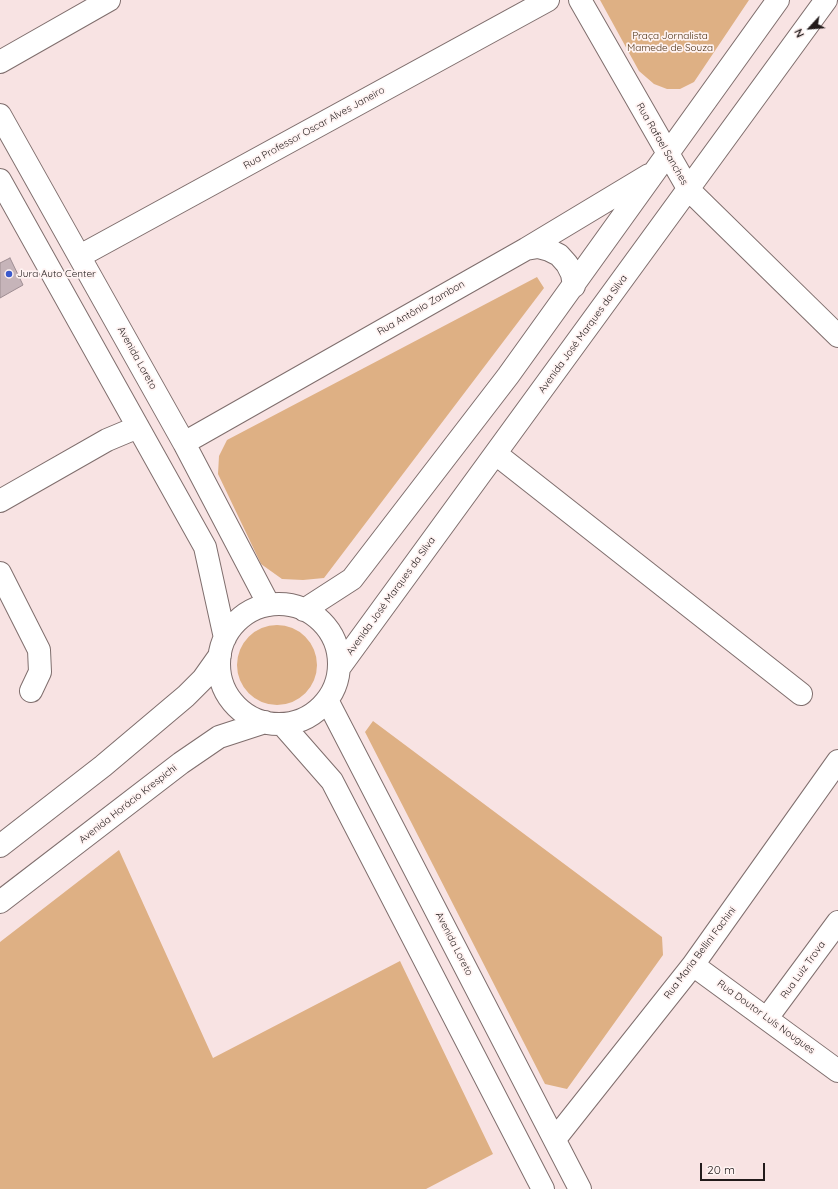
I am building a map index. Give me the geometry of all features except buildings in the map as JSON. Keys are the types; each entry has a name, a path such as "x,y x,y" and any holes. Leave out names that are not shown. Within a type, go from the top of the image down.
{"street":[{"path":"0,62 110,0"},
{"name":"Rua Professor Oscar Alves Janeiro","path":"80,256 548,0"},
{"name":"Rua Rafael Sanches","path":"580,0 662,162 838,336"},
{"path":"304,610 352,579 508,376 778,0"},
{"name":"Avenida José Marques da Silva","path":"339,668 689,190 826,0"},
{"name":"Avenida Loreto","path":"0,115 184,443 269,604"},
{"name":"Rua Antônio Zambon","path":"184,443 526,248 662,162"},
{"path":"0,180 205,547 222,647 220,673 225,690 235,705 248,716 273,723 300,721 310,716 327,700 336,685 339,668 338,650 331,634 319,619 304,610 287,604 269,604 251,611 236,622 222,647 203,679 186,696 103,766 0,846"},
{"path":"526,248 538,247 559,255 567,264 572,274 574,286"},
{"path":"0,501 107,440 138,427"},
{"path":"496,454 801,694"},
{"path":"0,573 39,650 40,672 30,691"},
{"name":"Avenida Loreto","path":"327,700 576,1180"},
{"path":"273,723 332,780 543,1189"},
{"name":"Avenida Horácio Krespichi","path":"0,902 181,763 219,737 273,723"},
{"name":"Rua Maria Bellini Fachini","path":"555,1139 693,964 838,761"},
{"name":"Rua Luiz Trova","path":"767,1018 838,922"},
{"name":"Rua Doutor Luís Nougues","path":"693,964 838,1071"},
{"path":"576,1180 594,1189"}],"green space":[{"name":"Praça Jornalista Mamede de Souza","path":"600,0 749,0 694,82 680,89 667,89 654,84 639,71"},
{"path":"537,277 544,288 324,578 303,580 282,579 261,564 218,474 219,456 227,440"},
{"path":"269,625 285,625 306,636 317,657 317,673 306,694 285,705 269,705 255,699 248,694 243,687 237,673 237,657 243,643 248,636 255,631"},
{"path":"373,721 662,937 663,955 567,1089 545,1084 365,732"},
{"path":"119,850 213,1058 400,961 493,1154 426,1189 0,1189 0,942"}],"place":[{"name":"Jura Auto Center","path":"9,274"}]}
